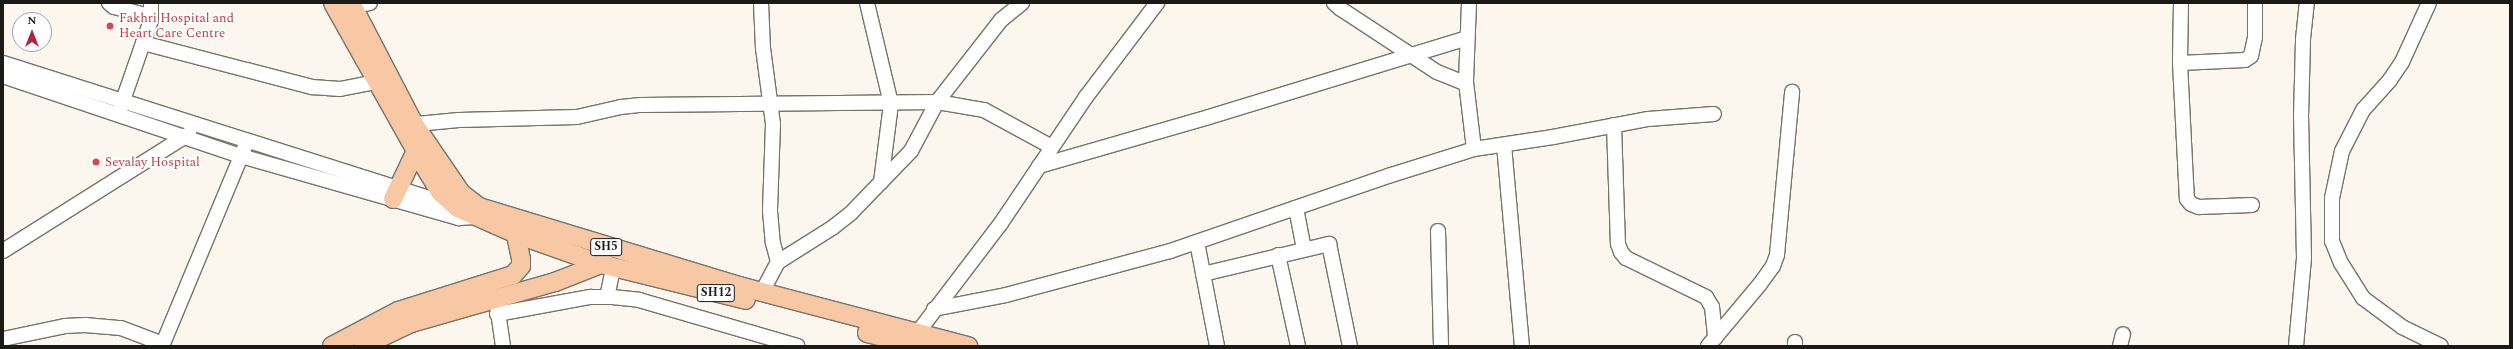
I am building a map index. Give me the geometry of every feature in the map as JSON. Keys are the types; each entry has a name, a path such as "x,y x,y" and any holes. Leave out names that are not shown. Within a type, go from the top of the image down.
{"main road":[{"name":"SH5","path":"333,3 376,82 461,193 470,210 508,222"},
{"name":"SH5","path":"358,4 408,125 416,151 440,192 470,210 508,222 616,250 762,292 915,341 961,345"},
{"path":"395,194 416,151"},
{"path":"332,346 398,311 513,275 521,266 522,259 508,222"},
{"name":"SH12","path":"508,222 607,266 915,341"},
{"name":"SH5","path":"363,346 411,323 496,305 555,282 607,266 616,250"}],"street":[{"path":"109,3 114,7 151,10 143,43 118,115"},
{"path":"761,3 763,48 773,124 770,211 773,243 778,262"},
{"path":"868,3 891,104 881,182"},
{"path":"762,292 778,262 832,228 868,198 881,182 912,151 937,102 1001,20 1022,3"},
{"path":"915,341 934,309 1001,223 1086,97 1157,3"},
{"path":"1334,3 1437,72 1466,84"},
{"path":"1469,3 1466,84 1474,149"},
{"path":"2181,3 2180,63 2187,199 2191,204 2199,207 2252,205"},
{"path":"2180,63 2245,60 2251,56 2254,36 2255,3"},
{"path":"2296,346 2304,258 2301,116 2303,39 2307,3"},
{"path":"2429,3 2402,62 2390,80 2363,110 2342,151 2332,198 2332,241 2341,263 2363,298 2402,327 2441,346"},
{"path":"1039,166 1412,56 1467,38"},
{"path":"143,43 312,87 340,88 376,82"},
{"path":"3,63 248,139 459,218 470,210"},
{"path":"3,76 241,156 395,194 470,210"},
{"path":"1711,342 1760,284 1773,266 1777,255 1792,92"},
{"path":"408,125 459,120 577,117 621,107 641,105 770,105 795,102 891,104 937,102 984,110 1052,147"},
{"path":"934,309 1006,295 1170,251 1474,149 1648,119 1714,114"},
{"path":"3,251 203,125"},
{"path":"1614,126 1618,244 1621,252 1626,258 1706,297 1712,307 1711,342"},
{"path":"3,339 65,326 85,325 121,328 163,345 248,139"},
{"path":"1504,144 1522,346"},
{"path":"1296,208 1304,249"},
{"path":"1438,231 1441,346"},
{"path":"1197,242 1217,346"},
{"path":"1203,274 1325,244 1332,248 1350,346"},
{"path":"1278,256 1298,346"},
{"path":"607,266 607,297"},
{"path":"503,346 496,305 590,297 639,300 764,341 797,346"}],"place":[{"name":"Fakhri Hospital and Heart Care Centre","path":"110,26"},
{"name":"Sevalay Hospital","path":"96,162"}]}
